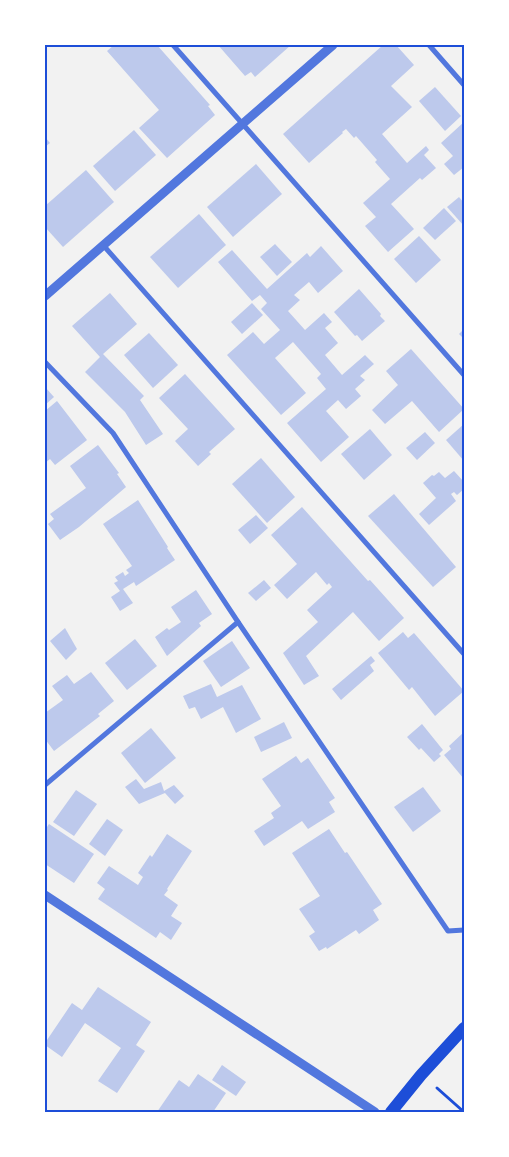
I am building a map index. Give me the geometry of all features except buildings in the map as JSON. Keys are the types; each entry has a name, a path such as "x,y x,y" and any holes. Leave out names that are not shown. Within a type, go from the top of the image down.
{"main road":[{"path":"391,1112 421,1075 464,1028"}],"street":[{"path":"173,45 464,375"},
{"path":"45,296 333,45"},
{"path":"429,45 464,85"},
{"path":"103,245 464,654"},
{"path":"45,362 113,433 238,622 448,931 464,930"},
{"path":"45,785 238,622"},
{"path":"45,895 375,1112"}],"path":[{"path":"421,1075 464,1112"}]}
